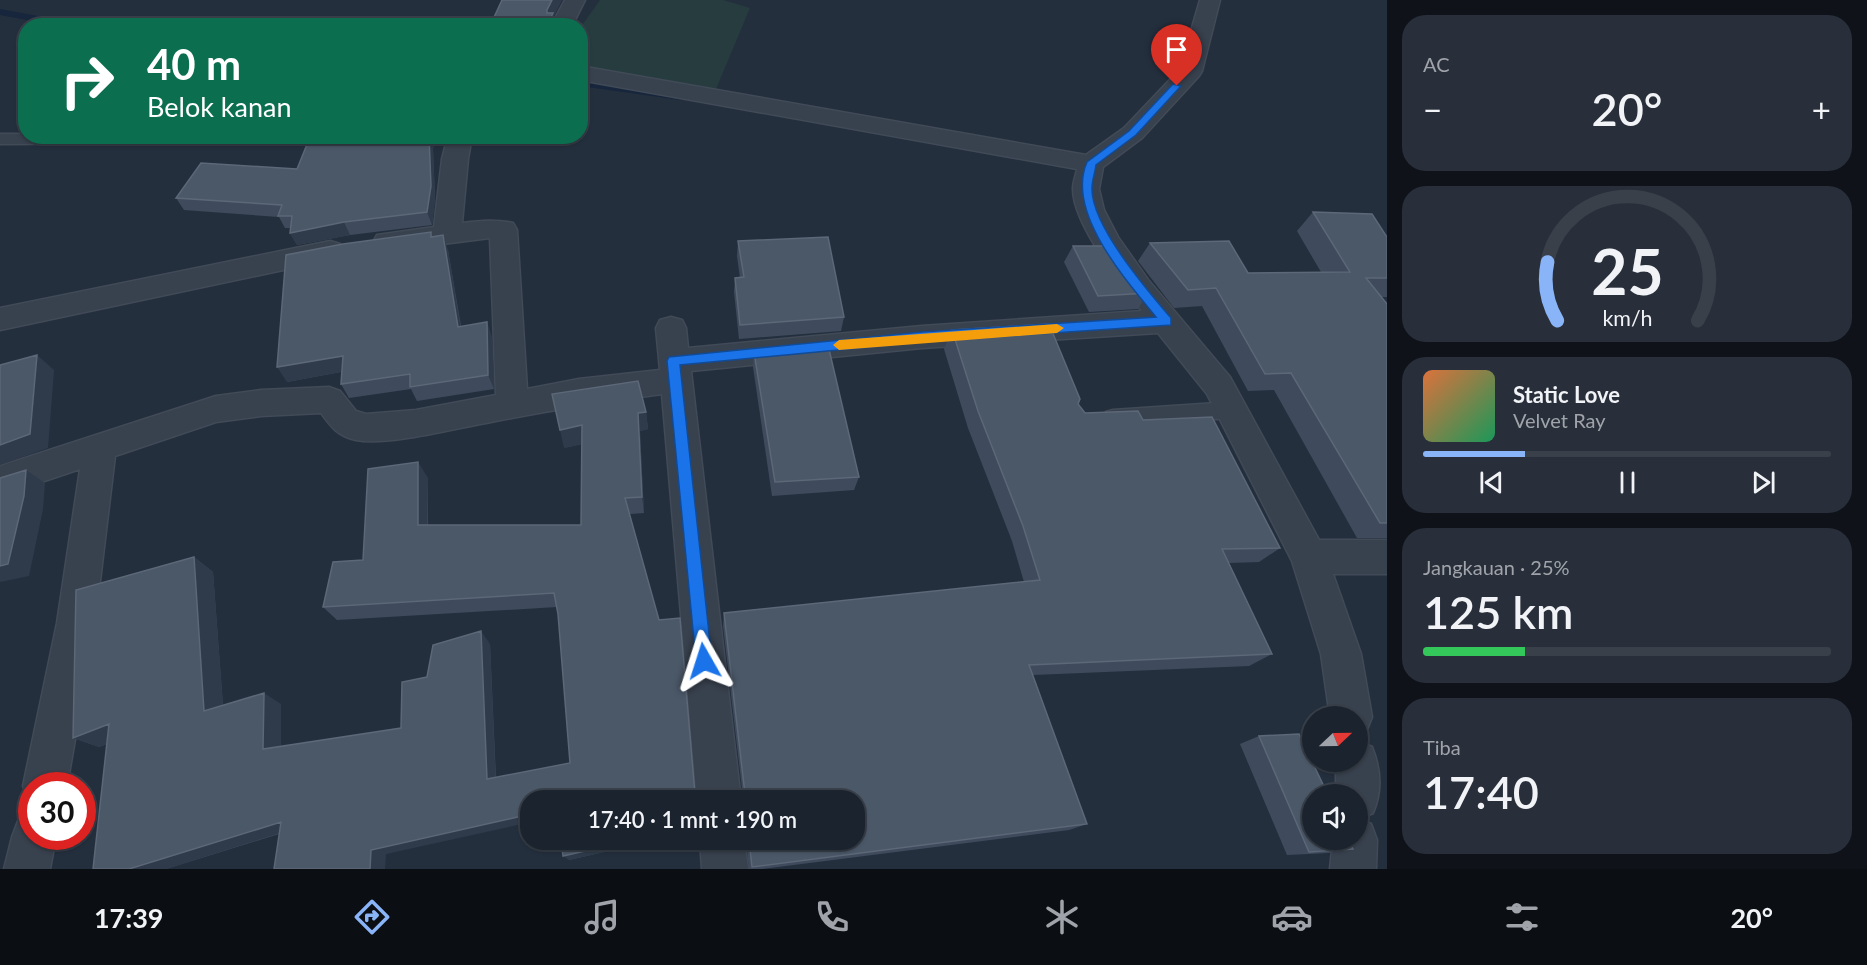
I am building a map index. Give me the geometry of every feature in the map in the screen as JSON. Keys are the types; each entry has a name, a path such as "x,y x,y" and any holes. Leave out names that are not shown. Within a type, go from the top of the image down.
{"street":[{"path":"565,18 575,0"},
{"path":"1210,0 1191,71 1133,133 1091,164 1086,189 1091,210 1106,240 1139,288 1220,386 1309,557 1341,654 1349,706"},
{"path":"588,74 1091,164"},
{"path":"447,234 458,144"},
{"path":"0,320 350,248 487,228 503,230 512,405"},
{"path":"0,481 100,446 216,410 261,403 309,399 329,400 344,420 353,426 366,428 416,423 512,405 675,370 922,337 1166,321"},
{"path":"670,328 717,790"},
{"path":"48,772 76,623 100,446"},
{"path":"1309,557 1387,557"},
{"path":"27,869 31,850"},
{"path":"724,850 725,869"},
{"path":"1353,869 1354,850"}],"lane":[{"path":"0,139 18,139"},
{"path":"1089,420 1232,410"}],"green space":[{"path":"600,0 723,0 750,8 716,89 588,69 587,18"}],"building":[{"path":"502,0 552,0 547,10 547,13 553,13 551,18 494,18"},
{"path":"307,144 429,144 431,186 427,212 344,222 290,233 292,216 278,216 282,205 176,198 201,163 297,169"},
{"path":"1313,212 1372,214 1387,237 1387,278 1366,278 1387,304 1387,523 1380,523 1291,373 1265,374 1216,288 1188,290 1150,243 1229,241 1248,273 1350,272"},
{"path":"431,232 431,237 443,235 458,327 487,322 488,375 410,387 410,374 341,384 343,356 277,367 286,255 343,244"},
{"path":"828,237 844,317 740,325 735,278 744,277 738,241"},
{"path":"1073,246 1112,246 1148,293 1098,296"},
{"path":"1049,324 1080,399 1078,404 1085,413 1138,411 1143,420 1212,417 1280,548 1222,549 1272,654 1029,665 1087,824 752,867 750,850 865,850 865,790 745,790 724,613 1040,580 1023,526 978,411 952,330"},
{"path":"828,345 859,477 775,482 754,352"},
{"path":"37,355 30,434 0,445 0,365"},
{"path":"638,381 646,412 638,413 642,497 625,498 659,620 680,618 695,790 520,790 520,816 371,850 370,869 274,869 281,822 129,869 93,869 109,724 73,738 76,590 194,557 204,711 264,693 263,749 401,728 402,682 427,677 433,645 481,631 487,779 570,763 558,614 554,593 323,607 333,562 363,560 368,469 418,462 418,525 581,525 582,425 560,430 552,394"},
{"path":"26,470 24,496 8,564 0,566 0,478"},
{"path":"1299,734 1302,740 1302,772 1317,772 1323,784 1302,784 1302,836 1259,736"},
{"path":"562,850 589,850 563,856"},
{"path":"1308,850 1338,850 1309,852"}],"waterway":[{"path":"0,12 33,18"},
{"path":"588,84 680,97"}],"slow traffic":[{"path":"839,345 1057,328"}],"route":[{"path":"704,661 674,361 922,337 1166,321 1139,288 1106,240 1091,210 1086,189 1091,164 1133,133 1177,86"}]}
